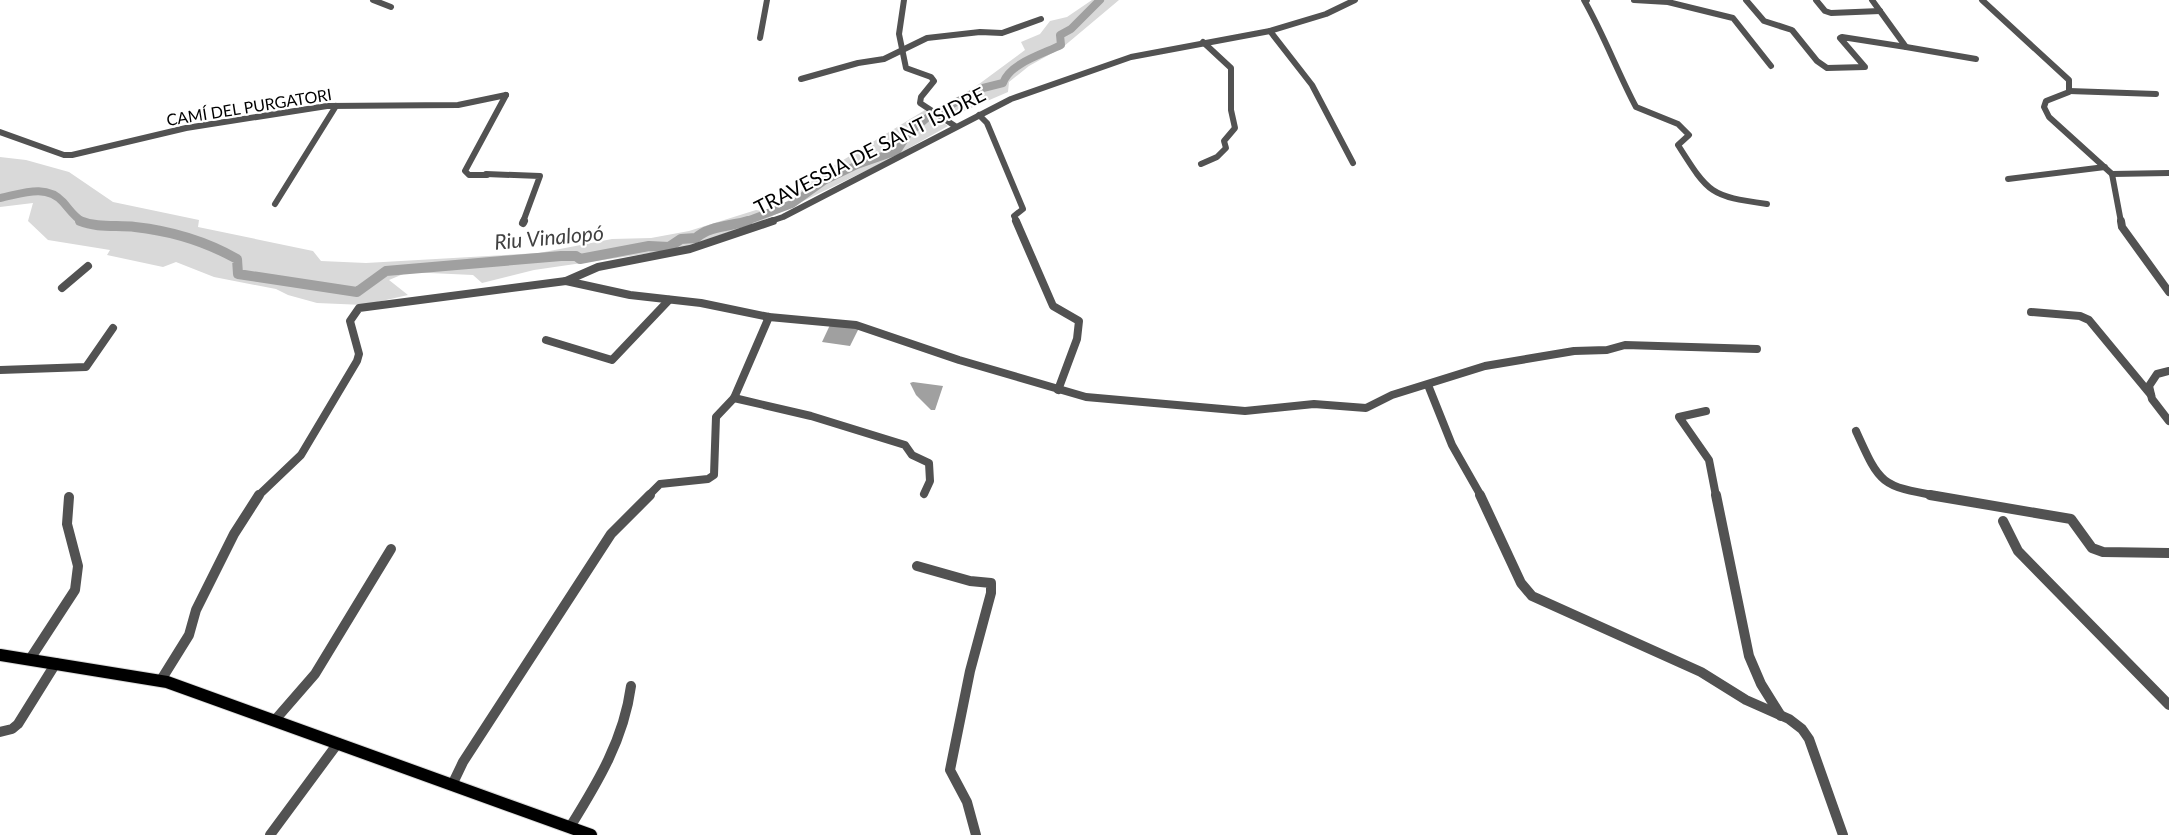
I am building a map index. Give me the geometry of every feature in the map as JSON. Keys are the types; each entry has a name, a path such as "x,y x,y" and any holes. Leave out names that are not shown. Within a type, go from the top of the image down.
{"main road":[{"path":"0,655 161,680 591,835"}],"street":[{"path":"373,0 391,7"},
{"path":"760,38 767,0"},
{"path":"904,0 898,24 906,68 931,77 934,81 920,101 955,126"},
{"name":"TRAVESSIA DE SANT ISIDRE","path":"161,680 189,635 196,610 213,574 252,505 271,482 301,454 357,361 359,354 350,321 359,308 566,281 598,267 690,249 783,217 1011,99 1093,68 1131,57 1270,31 1326,14 1355,0"},
{"path":"1587,0 1584,0 1587,9 1606,39 1615,68 1636,107 1678,124 1686,131 1689,135 1678,145 1705,185 1718,195 1733,200 1767,204"},
{"path":"1634,0 1668,2 1733,18 1771,66"},
{"path":"1746,0 1764,21 1792,30 1817,61 1833,70 1863,69 1865,66 1840,38 1842,37 1976,58"},
{"path":"1816,0 1831,13 1880,11"},
{"path":"1872,0 1906,46"},
{"path":"1982,0 2043,54 2069,80 2070,88"},
{"path":"801,79 858,63 884,59 927,38 980,32 996,33 1041,19"},
{"path":"1270,31 1312,85 1353,164"},
{"path":"1201,164 1217,157 1226,148 1224,141 1235,128 1231,110 1231,68 1203,42"},
{"path":"2070,88 2079,92 2156,94"},
{"path":"2070,88 2046,101 2044,107 2049,117 2112,174 2122,227 2169,292"},
{"name":"CAMÍ DEL PURGATORI","path":"0,132 64,155 72,155 186,128 336,106 458,105 506,95 465,174 540,176 523,223"},
{"path":"275,204 336,106"},
{"path":"979,115 987,123 1023,209 1014,216 1053,306 1079,321 1077,339 1058,390"},
{"path":"2008,179 2105,167"},
{"path":"2112,174 2123,172 2169,173"},
{"path":"62,288 88,266"},
{"path":"566,281 630,295 701,303 768,317 856,325 1058,390 1105,400 1139,400 1260,411 1327,404 1366,408 1392,395 1492,364 1532,360 1574,351 1606,350 1625,345 1757,349"},
{"path":"546,340 612,360 669,300"},
{"path":"2031,312 2080,316 2089,320 2151,395 2169,421"},
{"path":"452,785 464,762 591,568 610,534 660,484 708,479 714,475 716,417 734,398 768,317"},
{"path":"0,370 86,367 113,328"},
{"path":"2151,395 2149,386 2157,374 2169,371"},
{"path":"1428,385 1452,445 1487,507 1521,583 1532,596 1701,672 1746,700 1782,716 1802,729 1809,739 1843,835"},
{"path":"734,398 811,416 905,444 912,455 929,463 930,481 924,494"},
{"path":"1706,411 1679,417 1680,424 1697,439 1708,460 1749,656 1761,684 1782,716"},
{"path":"1856,431 1875,472 1897,489 2071,519 2092,548 2103,552 2169,553"},
{"path":"30,659 75,590 78,566 67,524 69,497"},
{"path":"2003,521 2018,551 2169,705"},
{"path":"276,720 315,675 391,549"},
{"path":"917,566 970,581 991,583 991,593 972,661 950,770 967,802 976,835"},
{"path":"0,732 12,729 18,724 56,663"},
{"path":"570,828 612,755 629,713 631,686"},
{"path":"270,835 338,743"}],"shaded area":[{"path":"1092,0 1119,0 1063,47 1029,66 1009,82 1008,92 950,117 937,110 975,87 1025,50 1021,42 1040,34 1050,21 1067,17"},
{"path":"925,110 948,126 888,160 762,221 678,249 534,270 482,283 473,275 408,272 389,280 408,295 364,305 317,303 288,295 276,289 214,277 176,262 163,267 107,255 110,250 48,240 28,221 33,203 0,207 0,157 26,160 69,172 113,202 199,220 198,227 313,251 321,261 366,263 539,253 612,239 651,238 689,231 756,210 769,212 794,197 817,176"},
{"path":"830,325 859,328 850,346 822,342"},
{"path":"910,383 943,386 935,410 931,410 916,395"}],"waterway":[{"name":"Riu Vinalopó","path":"744,222 792,204 824,181 857,165 897,151 908,134 928,117 983,88 1003,83 1012,70 1061,45 1060,35 1071,29 1100,0"},
{"name":"Riu Vinalopó","path":"0,198 33,191 49,193 56,196 83,222"},
{"name":"Riu Vinalopó","path":"83,222 149,229 188,238 237,259 238,274 357,292 386,271 561,256 576,256 580,259 649,246 669,247 681,239 696,238 707,231 744,222"}]}
